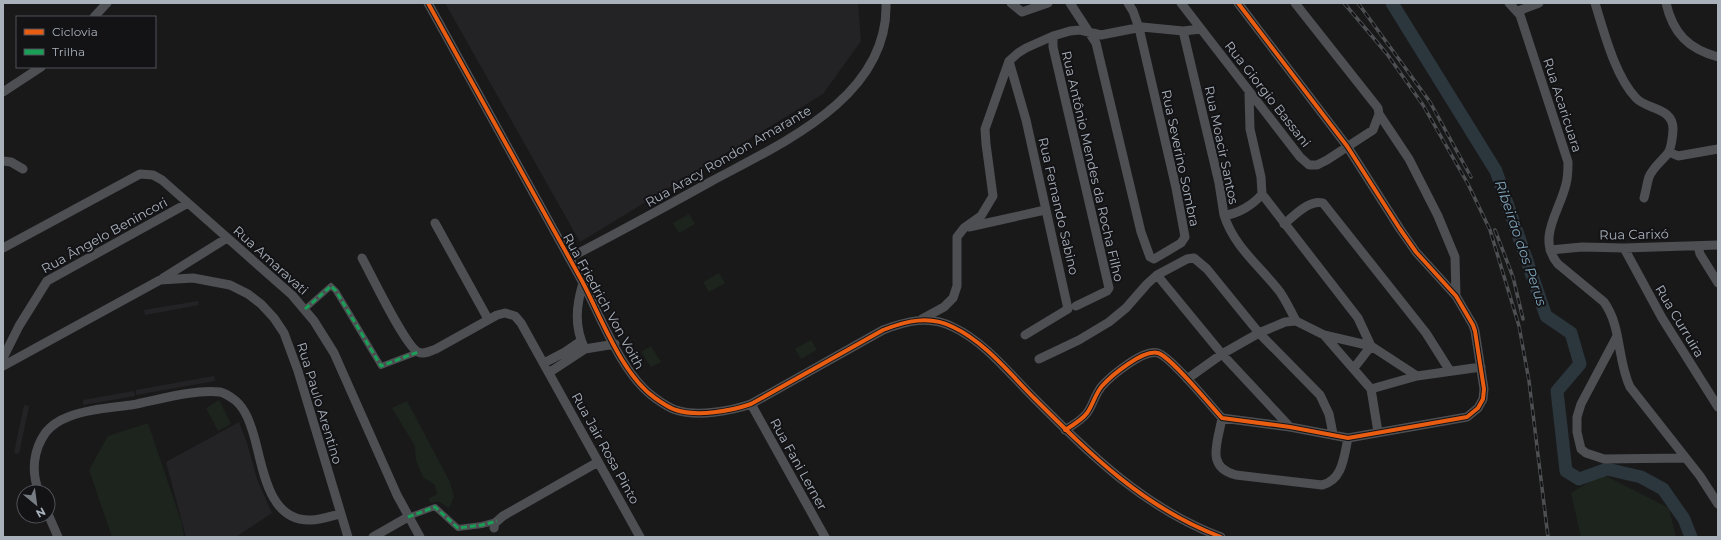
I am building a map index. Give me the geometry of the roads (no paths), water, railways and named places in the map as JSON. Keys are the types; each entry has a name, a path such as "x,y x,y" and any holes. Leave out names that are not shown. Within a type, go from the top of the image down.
{"street":[{"path":"95,16 108,3"},
{"name":"Rua Friedrich Von Voith","path":"428,3 583,283 614,344 635,379 644,389 659,401 677,410 693,412 729,410 751,404 883,330 904,322 921,320 937,321 953,327 982,346 1065,430 1138,493 1192,526 1221,537"},
{"name":"Rua Aracy Rondon Amarante","path":"569,258 633,225 788,139 832,109 866,72 876,54 885,32 886,3"},
{"path":"1011,3 1022,12 1048,3"},
{"path":"1070,3 1091,32"},
{"name":"Rua Severino Sombra","path":"1091,32 1100,58 1142,232 1150,257 1154,259 1181,243 1185,237 1176,188 1139,28 1133,10 1128,3"},
{"name":"Rua Giorgio Bassani","path":"1182,3 1250,94 1300,157 1309,165 1317,165 1328,160 1347,146"},
{"path":"1065,430 1086,414 1100,387 1118,370 1145,355 1154,353 1163,356 1187,379 1222,418 1290,427 1348,438 1467,417 1478,408 1483,399 1484,389 1475,331 1456,296 1416,252 1387,210 1347,146 1238,3"},
{"path":"1295,3 1378,108 1379,114 1410,159 1438,216 1455,257 1456,296"},
{"path":"1509,3 1518,11 1539,3"},
{"path":"1595,3 1622,79 1629,90 1637,100 1661,110 1673,124 1669,152 1658,162 1649,177 1644,198"},
{"path":"1666,3 1682,38 1704,53 1718,57"},
{"name":"Rua Acaricuara","path":"1518,11 1568,162 1566,184 1549,232 1548,239 1550,250"},
{"path":"921,320 944,307 953,298 957,286 956,240 959,232 981,216 993,196 986,144 986,129 1009,61 1018,52 1053,36 1075,31 1091,32 1102,35 1139,28 1183,31 1201,29"},
{"name":"Rua Moacir Santos","path":"1183,31 1219,183 1224,215 1237,212 1256,200 1262,194"},
{"name":"Rua Antônio Mendes da Rocha Filho","path":"1053,36 1055,60 1109,288 1076,306"},
{"name":"Rua Fernando Sabino","path":"1009,61 1023,110 1068,309 1025,335"},
{"path":"3,92 40,68"},
{"path":"1250,94 1250,129 1261,177 1262,194 1358,318 1371,346"},
{"path":"1347,146 1364,138 1373,130 1379,114"},
{"path":"1669,152 1678,156 1718,148"},
{"path":"3,161 11,162 23,169"},
{"name":"Rua Amaravati","path":"3,248 140,174 146,173 158,178 292,295 305,309 334,353 375,447 408,517 420,537"},
{"path":"1284,224 1308,205 1318,201 1323,203 1426,333 1450,371"},
{"name":"Rua Ângelo Benincori","path":"3,358 18,326 47,281 188,203"},
{"path":"964,228 1045,210"},
{"path":"1224,215 1229,231 1249,257 1279,290 1296,321 1324,336 1371,346 1417,376"},
{"path":"435,223 488,319"},
{"path":"160,280 227,238"},
{"name":"Rua Carixó","path":"1550,250 1582,247 1624,248 1718,245"},
{"path":"1698,246 1700,254 1718,283"},
{"name":"Rua Curruira","path":"1624,248 1662,318 1718,406"},
{"path":"1550,250 1558,264 1604,302 1612,318 1620,347 1623,370 1630,387 1704,482 1718,504"},
{"path":"362,258 405,336 414,349 420,353"},
{"path":"1039,358 1079,340 1108,322 1126,308 1157,275 1187,259 1194,258 1200,261 1259,333 1320,395 1329,414 1332,434"},
{"path":"1157,275 1222,354 1290,427"},
{"name":"Rua Paulo Arentino","path":"3,366 160,280 194,278 230,285 257,301 274,318 289,344 348,537"},
{"path":"583,283 576,308 576,319 583,345"},
{"path":"305,309 331,286 336,291 381,366 420,353"},
{"name":"Rua Jair Rosa Pinto","path":"420,353 436,349 488,319 505,314 515,316 522,324 550,372 640,537"},
{"path":"1187,379 1222,354 1259,333 1285,322 1296,321"},
{"path":"1324,336 1371,388 1378,432"},
{"path":"1617,336 1581,404 1577,417 1577,432 1581,449 1586,453 1604,459 1684,458"},
{"path":"544,363 583,345 614,344"},
{"path":"550,372 583,345"},
{"path":"1354,368 1371,346"},
{"path":"1371,388 1417,376 1481,367"},
{"path":"36,484 33,473 36,453 44,436 53,425 60,420 78,414 165,398 204,392 223,392 237,402 245,412 269,489 281,509 286,514 303,520 320,519 340,514"},
{"name":"Rua Fani Lerner","path":"751,404 825,537"},
{"path":"1222,418 1215,456 1219,466 1225,472 1236,475 1322,485 1329,484 1336,479 1340,471 1348,438"},
{"path":"373,537 408,517 435,507 458,528 496,524 503,516 598,462"},
{"path":"52,524 58,537"}],"waterway":[{"name":"Ribeirão dos Perus","path":"1392,3 1496,171 1546,316 1571,333 1580,364 1557,391 1566,471 1579,479 1607,469 1641,477 1663,489 1684,519 1691,537"}],"railway":[{"path":"1344,3 1387,54 1423,105 1468,184 1490,230 1519,326 1529,381 1548,537"},
{"path":"1358,3 1430,102 1471,177"},
{"path":"1495,230 1513,277 1523,319"}]}
